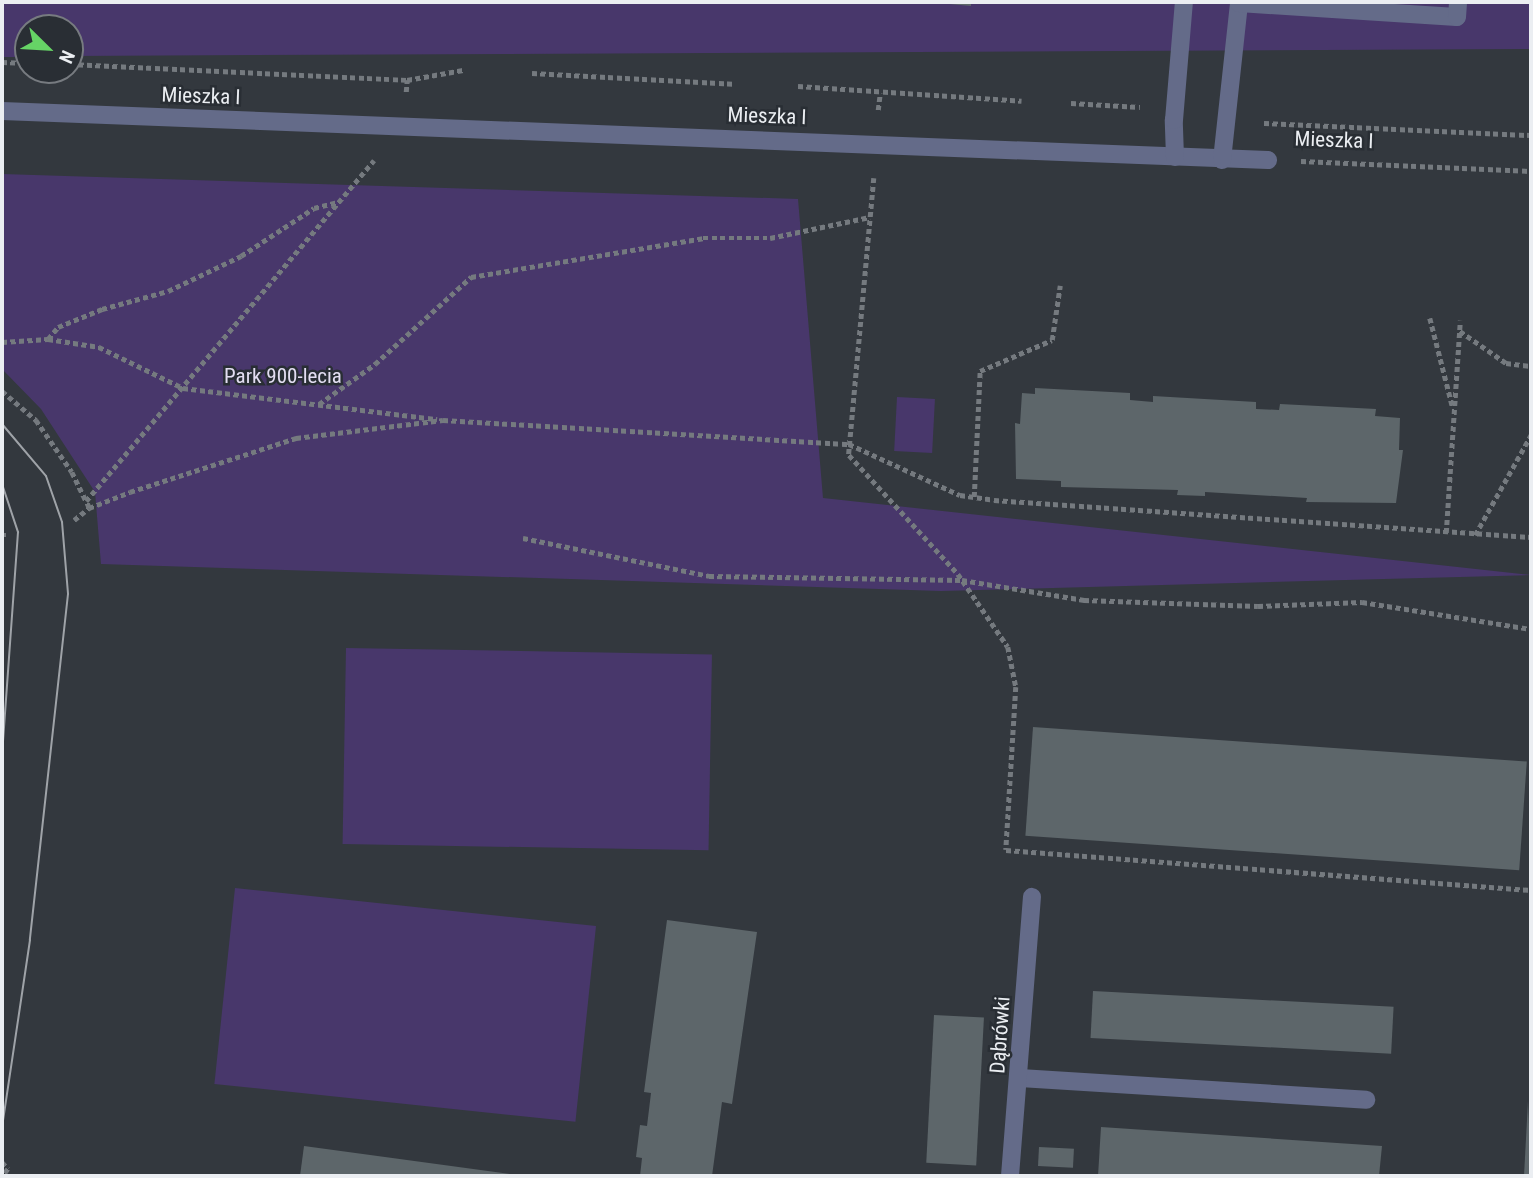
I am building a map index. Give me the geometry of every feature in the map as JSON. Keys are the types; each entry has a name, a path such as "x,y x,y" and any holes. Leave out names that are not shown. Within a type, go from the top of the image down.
{"street":[{"path":"1175,157 1174,120 1184,2"},
{"path":"1222,160 1239,3 1457,18 1458,2"},
{"name":"Mieszka I","path":"2,111 1268,160"},
{"name":"Dąbrówki","path":"1010,1176 1020,1078 1032,897"},
{"path":"1020,1078 1366,1100"}],"path":[{"path":"84,65 407,80 463,70"},
{"path":"531,73 733,84"},
{"path":"798,86 1021,101"},
{"path":"878,114 880,93"},
{"path":"1071,103 1146,107"},
{"path":"1268,120 1531,135"},
{"path":"86,501 383,150"},
{"name":"Mieszka I","path":"1268,160 1531,171"},
{"path":"874,176 849,444 852,462 903,512 961,580 1008,647 1016,687 1006,850 1531,890"},
{"path":"48,339 58,327 102,309 180,285 241,256 314,208 339,202"},
{"path":"319,404 375,364 471,277 703,238 770,238 870,217"},
{"path":"974,497 980,371 1052,340 1060,286"},
{"path":"1430,318 1454,412"},
{"path":"1447,533 1460,320"},
{"path":"1460,331 1506,363 1531,366"},
{"path":"2,342 48,339 99,347 183,388 443,420 849,444 960,495 974,497 1531,537"},
{"path":"2,391 36,419 72,472 89,508"},
{"path":"74,520 89,508 204,465 296,438 443,420"},
{"path":"1475,535 1531,435"},
{"path":"523,538 709,576 961,580 1084,600 1258,606 1362,602 1531,629"},
{"path":"2,1163 8,1169 3,1176"}],"green space":[{"path":"2,2 1531,2 1531,49 84,56 84,14 14,14 14,57 2,57"},
{"name":"Park 900-lecia","path":"2,174 798,199 823,498 1531,575 941,591 101,564 95,492 41,409 2,369"},
{"path":"897,397 935,399 932,453 894,451"},
{"path":"346,648 712,654 709,850 343,844"},
{"path":"235,888 596,926 575,1122 214,1084"}],"building":[{"path":"928,2 971,2 971,6"},
{"path":"1035,388 1130,393 1130,400 1153,402 1153,396 1256,402 1256,409 1279,410 1280,404 1376,409 1375,416 1400,418 1399,450 1403,450 1396,503 1306,502 1307,498 1205,492 1205,496 1177,495 1178,490 1061,487 1061,481 1016,479 1015,423 1020,424 1022,393 1035,394"},
{"path":"1033,727 1527,762 1519,870 1025,836"},
{"path":"667,920 757,932 732,1104 722,1102 712,1176 640,1176 642,1158 636,1157 640,1125 647,1126 651,1093 644,1092"},
{"path":"1093,991 1394,1007 1391,1054 1091,1038"},
{"path":"934,1015 984,1018 976,1165 926,1163"},
{"path":"1528,1101 1531,1176 1524,1176"},
{"path":"1101,1127 1382,1146 1379,1176 1098,1176"},
{"path":"304,1146 517,1175 517,1176 300,1176"},
{"path":"1039,1147 1074,1149 1073,1168 1038,1166"}],"tram line":[{"path":"2,424 46,476 62,522 68,594 30,940 2,1127"},
{"path":"2,484 18,532 2,754"}]}
